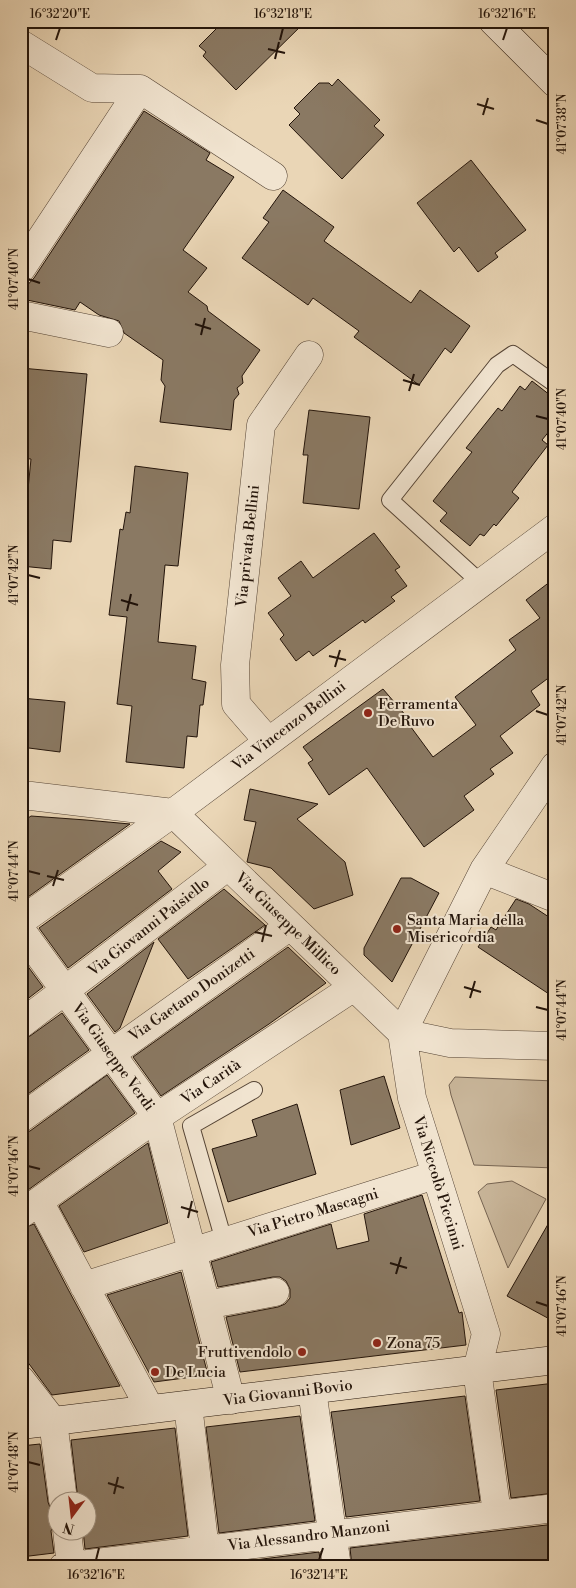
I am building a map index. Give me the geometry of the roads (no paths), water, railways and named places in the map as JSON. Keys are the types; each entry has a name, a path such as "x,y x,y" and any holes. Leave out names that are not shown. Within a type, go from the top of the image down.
{"street":[{"path":"494,21 555,83"},
{"path":"21,44 92,88 140,89 273,176"},
{"path":"21,269 140,89"},
{"path":"21,314 109,333"},
{"name":"Via privata Bellini","path":"268,741 236,704 235,665 261,425 309,355"},
{"name":"Via Vincenzo Bellini","path":"21,921 172,813 555,528"},
{"path":"555,766 484,870 402,1033 450,1043 555,1046"},
{"path":"25,799 172,813"},
{"name":"Via Giuseppe Millico","path":"172,813 402,1033"},
{"name":"Via Giovanni Paisiello","path":"21,1024 228,866"},
{"path":"484,870 555,898"},
{"name":"Via Gaetano Donizetti","path":"21,1118 290,926"},
{"name":"Via Giuseppe Verdi","path":"21,930 158,1117 231,1400"},
{"name":"Via Carità","path":"30,1208 158,1117 354,987"},
{"name":"Via Niccolò Piccinni","path":"402,1033 412,1098 483,1330 486,1334 477,1370"},
{"name":"Via Pietro Mascagni","path":"84,1286 435,1175"},
{"path":"30,1208 84,1286 150,1410"},
{"path":"206,1305 275,1292"},
{"name":"Via Giovanni Bovio","path":"21,1425 555,1360"},
{"path":"477,1370 497,1514"},
{"path":"21,1380 53,1421 62,1490"},
{"path":"312,1390 337,1567"},
{"path":"188,1405 206,1558"},
{"name":"Via Alessandro Manzoni","path":"68,1566 206,1558 332,1534 555,1508"},
{"path":"67,1540 68,1566"}],"lane":[{"path":"481,583 390,500 497,365 513,354 555,384"},
{"path":"224,1241 191,1126 254,1090"}],"place":[{"name":"Ferramenta De Ruvo","path":"368,713"},
{"name":"Santa Maria della Misericordia","path":"397,929"},
{"name":"Zona 75","path":"377,1343"},
{"name":"Fruttivendolo","path":"302,1352"},
{"name":"De Lucia","path":"155,1372"}]}
